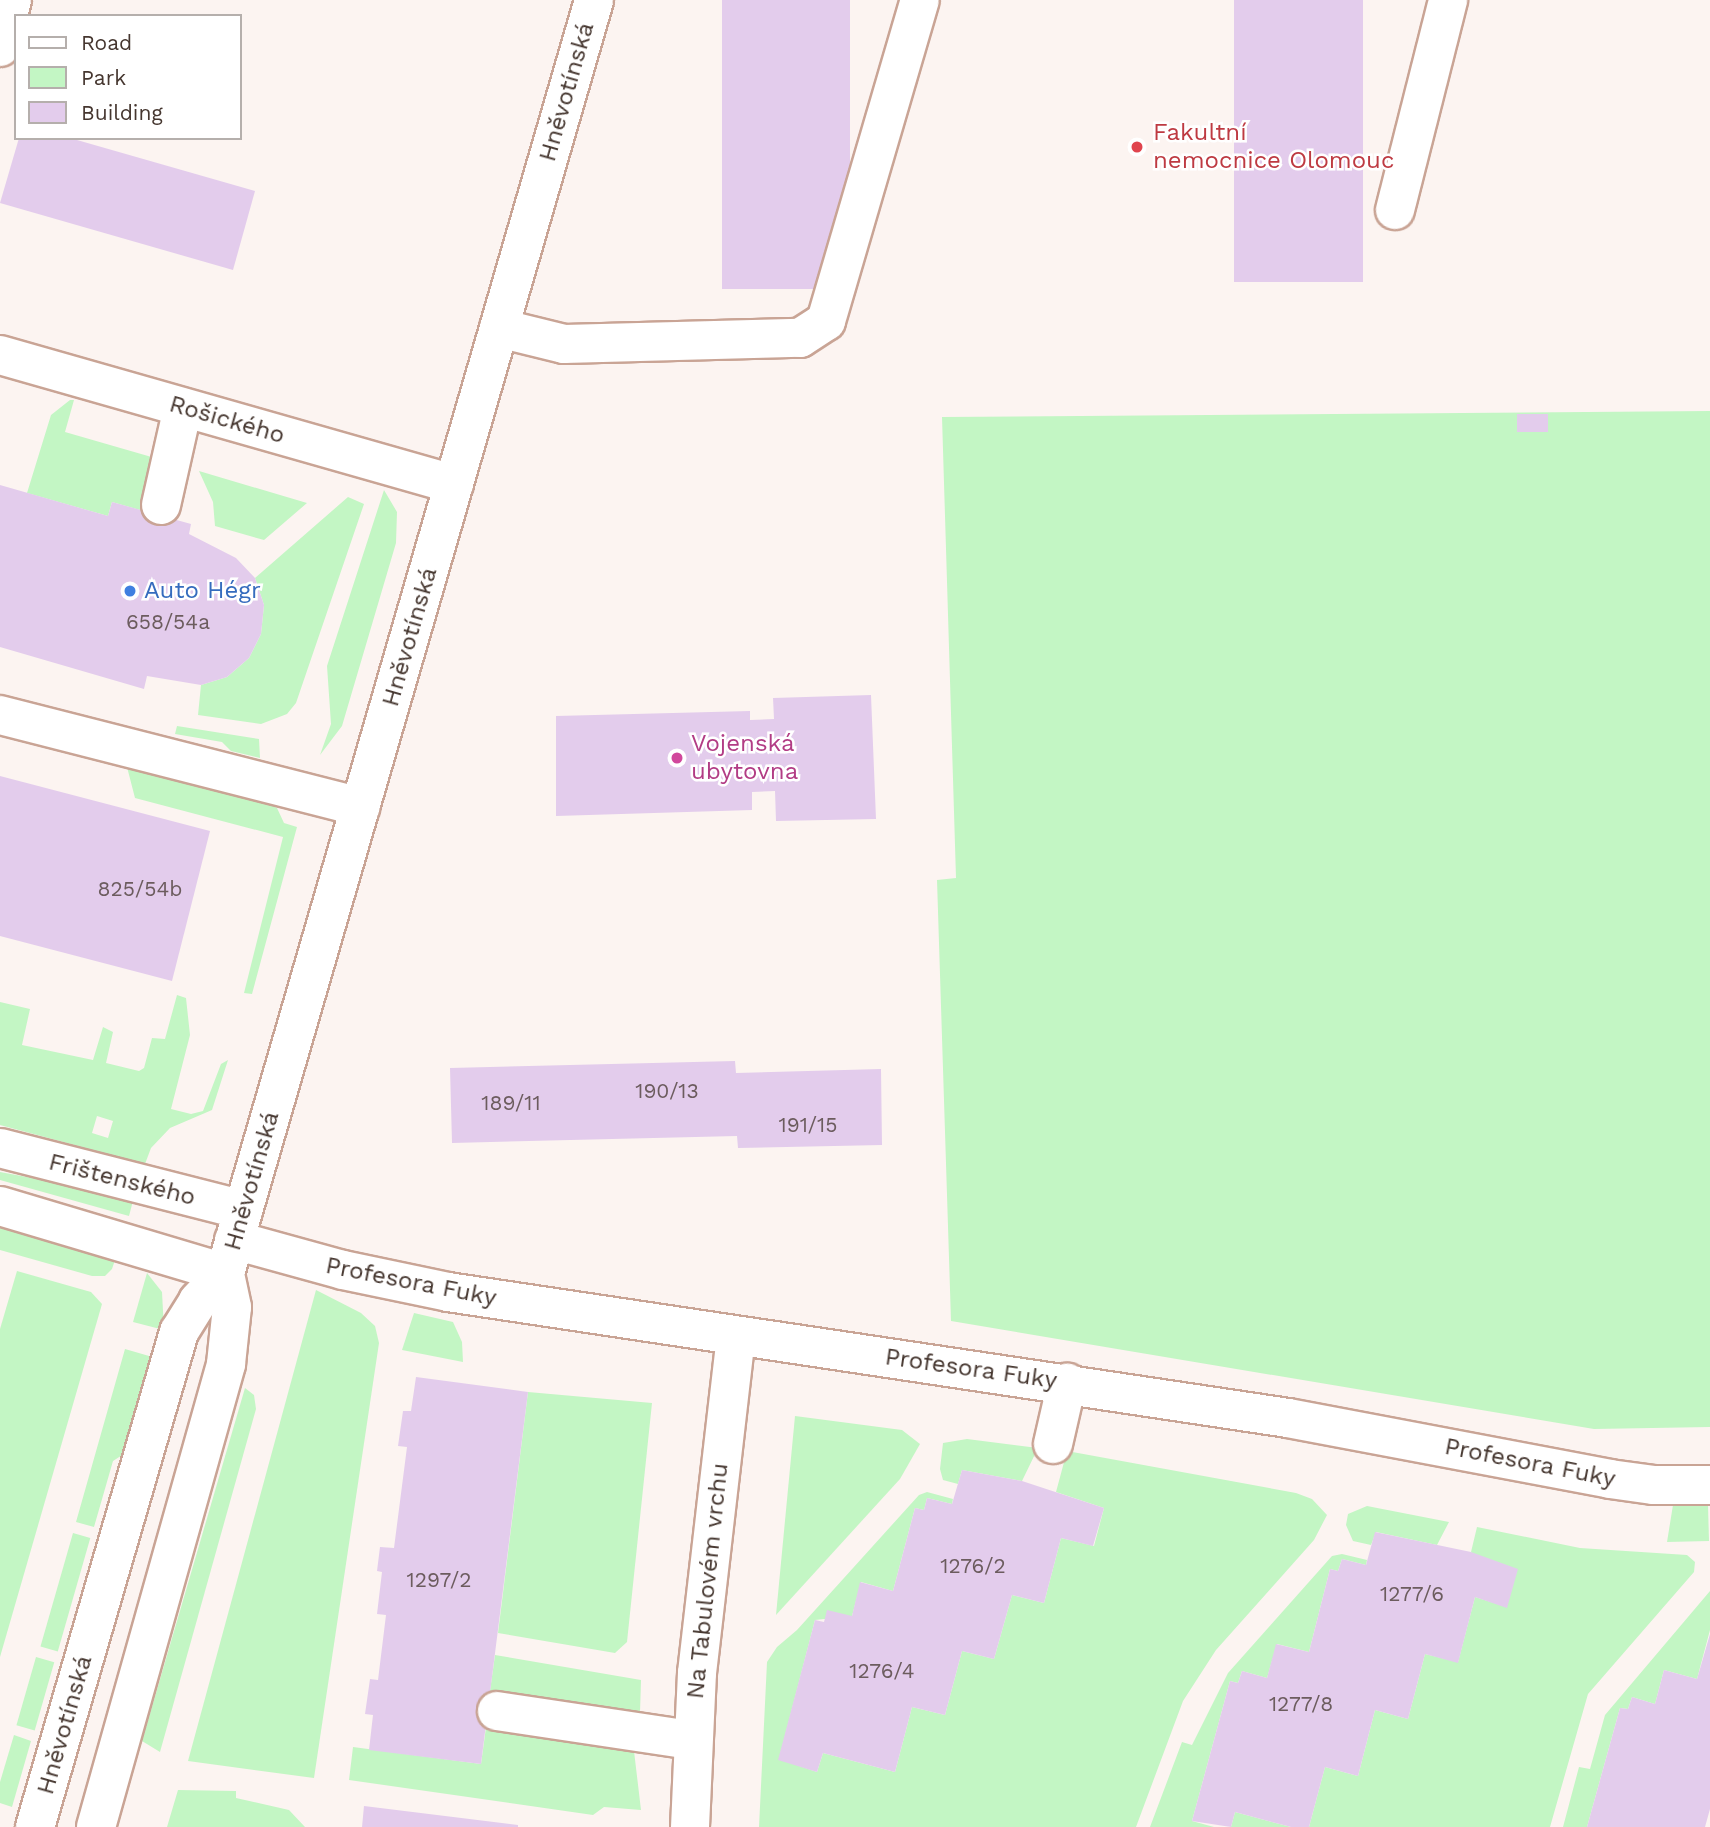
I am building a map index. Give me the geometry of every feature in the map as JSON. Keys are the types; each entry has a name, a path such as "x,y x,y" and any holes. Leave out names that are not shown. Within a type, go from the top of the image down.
{"street":[{"path":"0,47 12,0"},
{"name":"Hněvotínská","path":"96,1827 226,1364 232,1307 234,1241 594,0"},
{"path":"499,328 565,344 800,338 826,321 920,0"},
{"path":"1395,210 1448,0"},
{"name":"Rošického","path":"0,355 454,484"},
{"path":"161,505 183,407"},
{"path":"0,715 360,807"},
{"name":"Frištenského","path":"0,1148 234,1241"},
{"path":"0,1206 234,1241"},
{"name":"Hněvotínská","path":"35,1827 179,1332 234,1241"},
{"name":"Profesora Fuky","path":"234,1241 407,1285 736,1336 1067,1383 1349,1428 1610,1479 1653,1485 1710,1485"},
{"name":"Na Tabulovém vrchu","path":"690,1827 692,1740 736,1336"},
{"path":"1053,1444 1067,1383"},
{"path":"498,1711 692,1740"}],"green space":[{"path":"70,400 74,400 65,432 155,458 140,510 112,502 108,516 27,493 51,415"},
{"path":"1710,411 1710,1427 1594,1429 951,1321 937,880 956,878 942,417"},
{"path":"199,471 307,503 264,540 215,526 213,502"},
{"path":"384,490 397,512 396,543 342,726 320,755 331,724 327,666"},
{"path":"348,497 364,504 296,703 287,714 261,724 198,715 201,685 227,677 249,658 261,634 264,605 255,578"},
{"path":"177,726 259,739 260,758 231,751 222,742 175,734"},
{"path":"127,767 265,802 277,808 284,823 297,827 252,994 244,993 283,837 135,798"},
{"path":"177,995 186,998 190,1035 171,1109 191,1114 203,1111 221,1064 228,1060 212,1110 170,1128 151,1148 145,1164 0,1125 0,1002 30,1009 22,1045 93,1060 103,1027 113,1032 106,1063 139,1071 144,1068 152,1038 165,1039","holes":["97,1116 113,1121 108,1138 92,1133"]},
{"path":"0,1172 134,1197 129,1216 0,1180"},
{"path":"0,1227 115,1260 112,1269 105,1276 92,1276 0,1250"},
{"path":"17,1271 91,1292 102,1304 0,1657 0,1329"},
{"path":"147,1273 162,1292 164,1330 133,1322"},
{"path":"316,1290 361,1313 375,1326 379,1343 314,1778 188,1761"},
{"path":"414,1313 453,1322 462,1342 463,1362 402,1350"},
{"path":"125,1349 156,1358 130,1450 113,1461 94,1527 76,1522"},
{"path":"245,1388 254,1395 256,1409 160,1752 142,1741"},
{"path":"528,1392 652,1403 627,1642 615,1653 498,1633"},
{"path":"795,1416 902,1430 920,1444 900,1479 776,1615"},
{"path":"967,1439 1038,1448 1022,1481 962,1470 958,1484 943,1480 940,1469 943,1443"},
{"path":"1067,1451 1296,1493 1312,1499 1327,1515 1314,1540 1216,1650 1183,1701 1136,1827 759,1827 767,1662 777,1647 797,1630 919,1495 927,1492 953,1499 952,1504 927,1498 924,1510 915,1508 893,1591 861,1582 852,1616 815,1620 779,1759 817,1772 823,1753 895,1772 912,1707 945,1715 962,1651 994,1659 1012,1595 1044,1603 1061,1538 1094,1546 1104,1508 1056,1492"},
{"path":"1673,1505 1708,1505 1709,1541 1667,1542"},
{"path":"1367,1506 1449,1522 1437,1545 1376,1532 1371,1545 1353,1541 1346,1525 1348,1514"},
{"path":"1477,1527 1580,1548 1687,1555 1695,1562 1694,1572 1588,1694 1550,1827 1309,1827 1325,1767 1358,1776 1375,1710 1408,1719 1425,1654 1458,1662 1475,1597 1507,1607 1471,1552"},
{"path":"73,1533 90,1538 58,1651 40,1646"},
{"path":"1342,1554 1367,1560 1366,1565 1342,1559 1338,1571 1330,1569 1309,1652 1277,1644 1267,1678 1242,1671 1238,1683 1230,1681 1192,1821 1214,1827 1150,1827 1182,1742 1192,1745 1228,1673 1332,1556"},
{"path":"1710,1591 1710,1630 1697,1679 1664,1670 1655,1704 1632,1697 1628,1709 1620,1708 1587,1827 1563,1827 1579,1767 1590,1769 1605,1715"},
{"path":"495,1655 641,1680 640,1713 489,1698"},
{"path":"36,1657 54,1662 35,1730 16,1725"},
{"path":"487,1720 634,1751 641,1810 604,1807 593,1815 349,1780 353,1747 481,1764"},
{"path":"14,1735 31,1741 12,1807 0,1803 0,1782"},
{"path":"178,1790 236,1791 236,1798 289,1810 305,1827 167,1827"},
{"path":"1235,1812 1291,1827 1231,1827"}],"building":[{"path":"722,0 850,0 850,289 722,289"},
{"path":"1234,0 1363,0 1363,282 1234,282"},
{"path":"18,140 77,140 255,191 233,270 0,203"},
{"path":"1517,414 1548,414 1548,432 1517,432"},
{"name":"Auto Hégr","path":"0,485 108,516 112,502 191,524 189,534 236,558 255,578 264,605 261,634 249,658 227,677 201,685 147,676 144,689 0,647"},
{"path":"871,695 876,819 776,821 775,791 752,792 752,810 556,816 556,716 750,711 750,720 774,719 773,698"},
{"path":"0,776 210,831 172,981 0,936"},
{"path":"735,1061 736,1073 881,1069 882,1145 738,1148 737,1136 452,1143 450,1068"},
{"path":"416,1377 528,1392 481,1764 369,1750 373,1715 365,1714 370,1679 378,1680 386,1615 377,1614 382,1572 377,1571 380,1547 394,1548 407,1447 398,1446 403,1411 411,1411"},
{"path":"962,1470 1022,1481 1104,1508 1093,1546 1061,1538 1044,1603 1012,1595 994,1659 962,1651 945,1715 912,1707 895,1772 823,1753 817,1772 778,1760 815,1620 824,1622 827,1610 852,1616 860,1582 893,1591 915,1508 924,1510 927,1498 952,1504"},
{"path":"1375,1532 1471,1552 1518,1569 1507,1608 1475,1597 1458,1663 1425,1654 1408,1719 1375,1710 1358,1776 1325,1767 1309,1827 1291,1827 1235,1812 1231,1827 1192,1821 1230,1681 1238,1683 1242,1671 1267,1678 1276,1644 1309,1652 1330,1569 1338,1571 1342,1559 1366,1565"},
{"path":"1710,1634 1710,1809 1705,1827 1587,1827 1620,1708 1628,1709 1632,1697 1655,1704 1664,1670 1697,1679"},
{"path":"364,1806 518,1825 518,1827 362,1827"}],"place":[{"name":"Fakultní nemocnice Olomouc","path":"1137,147"},
{"name":"Auto Hégr","path":"130,591"},
{"name":"Vojenská ubytovna","path":"677,758"}]}
